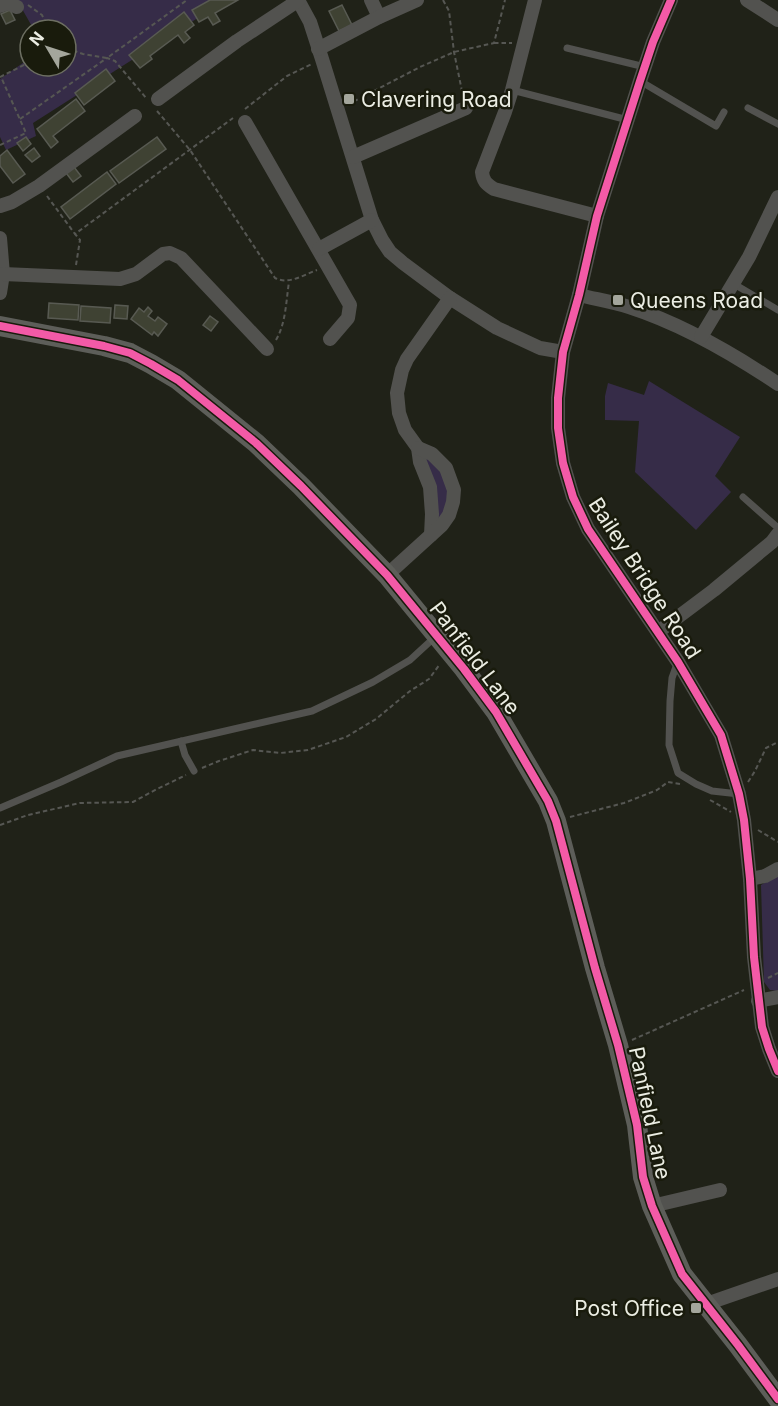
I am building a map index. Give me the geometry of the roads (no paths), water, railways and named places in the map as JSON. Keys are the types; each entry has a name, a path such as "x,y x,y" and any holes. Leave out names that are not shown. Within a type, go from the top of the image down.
{"street":[{"path":"155,102 247,34 299,0 309,22 339,109 372,220 390,252 450,298 497,328 540,348 563,352"},
{"path":"370,0 379,17"},
{"path":"320,54 379,17 417,0"},
{"path":"535,0 512,90 482,172 483,179 494,189 597,216"},
{"name":"Bailey Bridge Road","path":"671,0 640,81 597,216 563,352 558,398 558,428 563,463 573,497 588,529 678,662 721,735 739,794 744,820 758,1001 762,1027 778,1071"},
{"path":"747,0 778,20"},
{"path":"353,157 466,108"},
{"path":"0,206 12,202 39,186 135,116"},
{"path":"242,116 350,305 348,318 330,339"},
{"path":"701,337 749,257 778,197"},
{"path":"319,249 372,220"},
{"path":"0,238 3,274 0,293"},
{"path":"3,274 127,278 163,254 170,253 181,258 267,349"},
{"path":"579,295 629,307 701,337 778,384"},
{"path":"431,535 430,487 420,462 418,448 405,430 399,413 397,393 407,359 450,298"},
{"name":"Panfield Lane","path":"0,326 130,353 178,380 256,443 387,575 496,711 548,801 556,822 618,1046 637,1125 643,1177 652,1206 682,1274 778,1399"},
{"path":"387,575 442,525 449,515 453,502 454,490 446,468 432,454 418,448"},
{"path":"658,632 776,542"},
{"path":"750,879 765,876 778,869"},
{"path":"758,1001 778,997"},
{"path":"652,1206 720,1190"},
{"path":"706,1304 778,1279"}],"lane":[{"path":"567,48 645,67"},
{"path":"640,81 716,126 724,112"},
{"path":"512,90 628,120"},
{"path":"748,108 778,124"},
{"path":"734,284 778,310"},
{"path":"743,497 778,528"},
{"path":"0,808 117,756 312,711 373,682 410,660 437,635"},
{"path":"678,662 672,678 669,745 678,773 712,791 739,794"},
{"path":"182,741 185,755 194,771"}],"place":[{"name":"Clavering Road","path":"349,99"},
{"name":"Queens Road","path":"618,300"},
{"name":"Post Office","path":"696,1308"}]}
